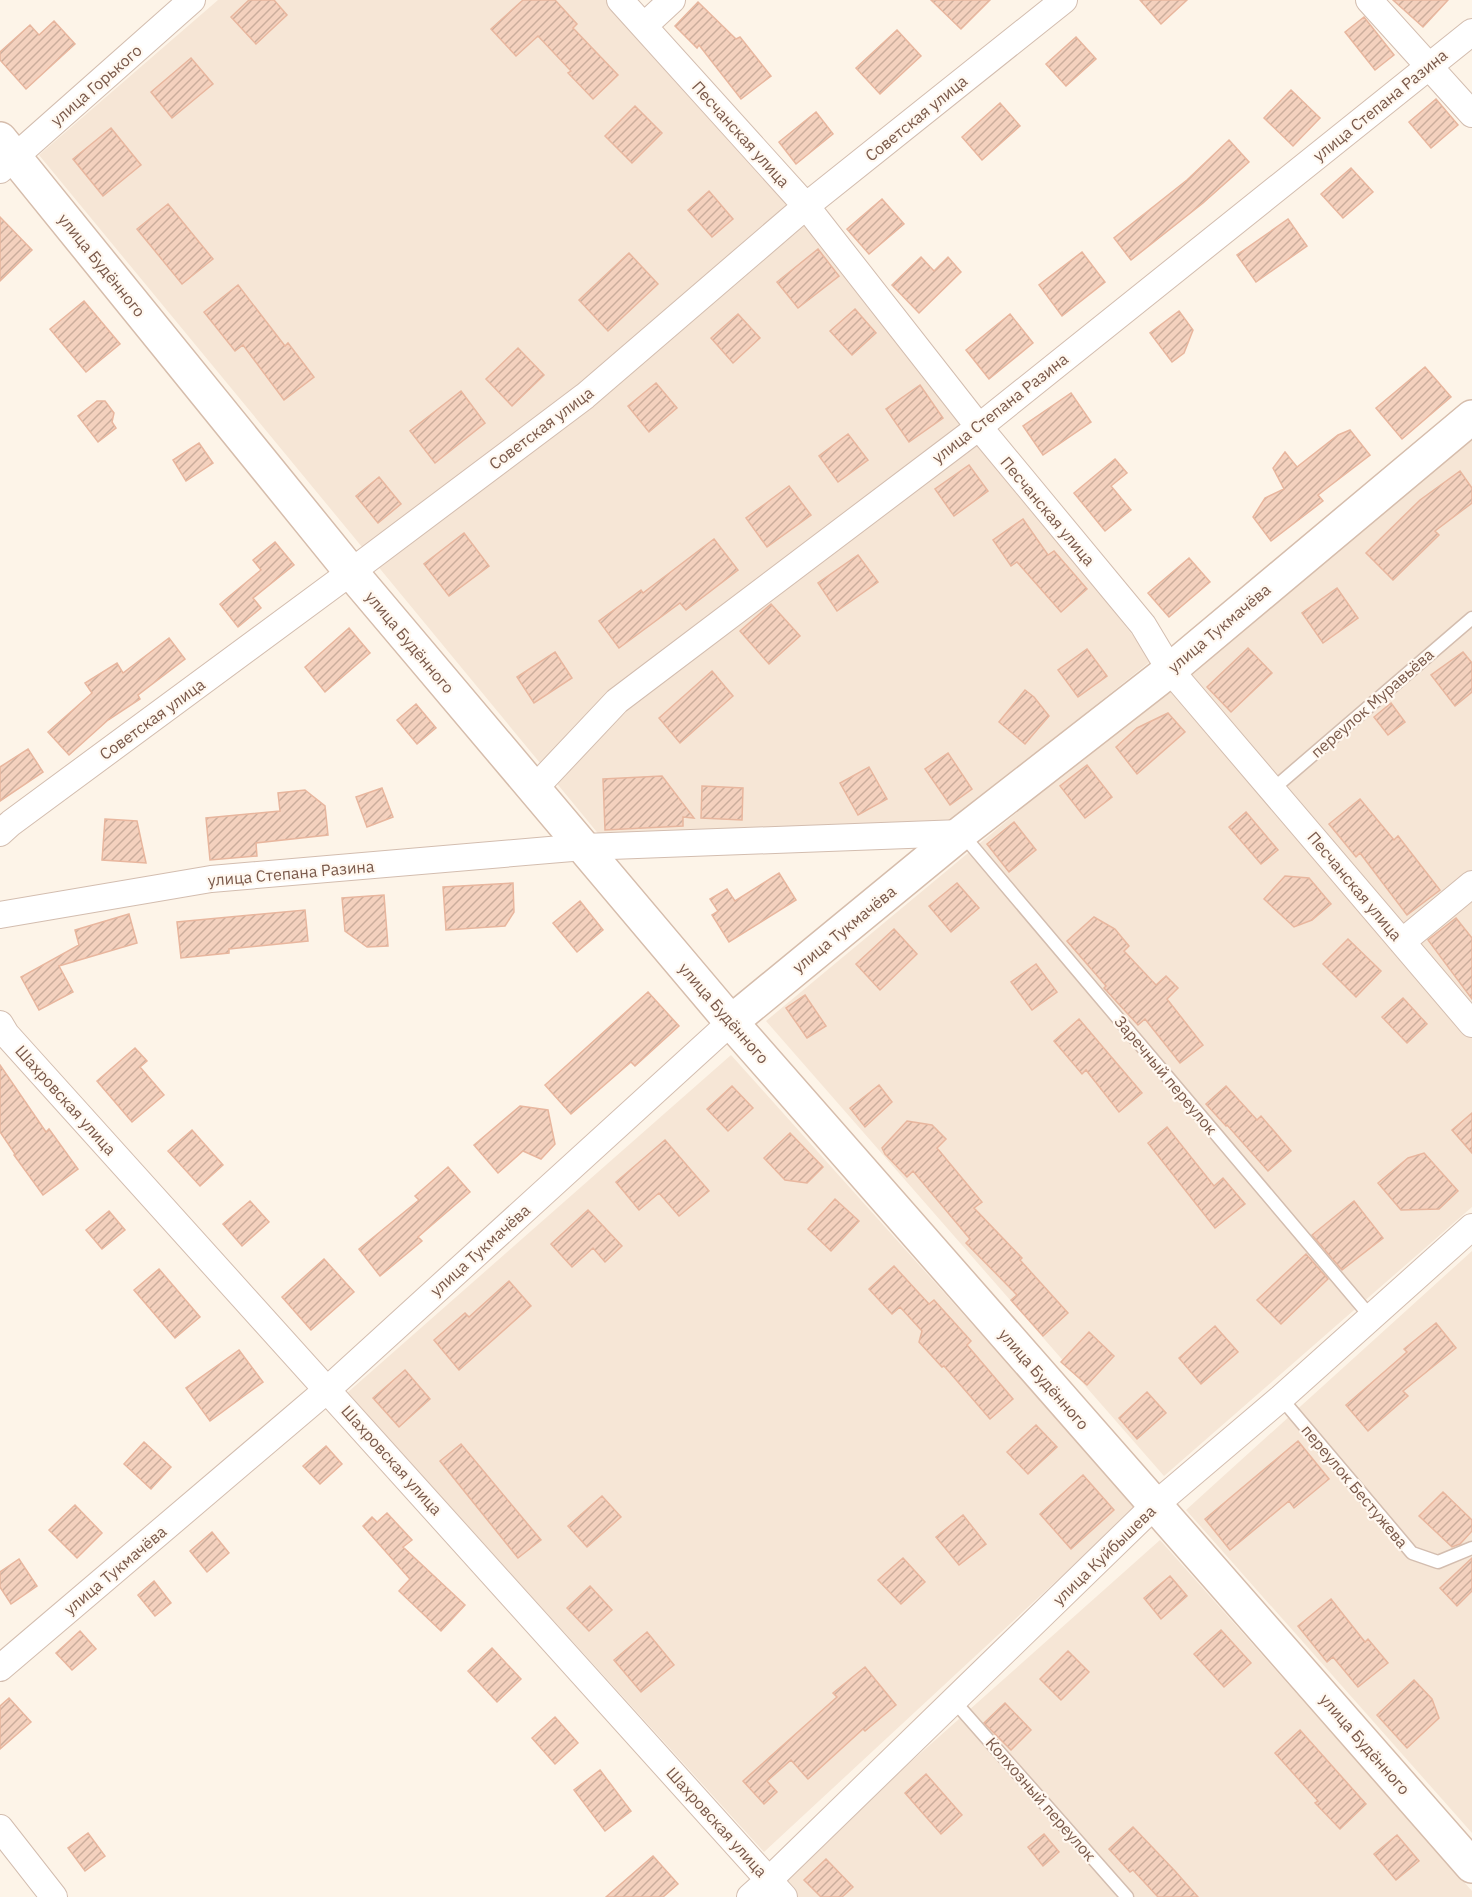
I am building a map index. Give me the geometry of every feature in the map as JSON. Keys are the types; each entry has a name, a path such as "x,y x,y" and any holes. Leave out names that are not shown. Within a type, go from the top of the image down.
{"street":[{"name":"улица Горького","path":"5,155 192,0"},
{"name":"Песчанская улица","path":"620,0 806,206 979,427 1143,625 1170,670 1472,1024"},
{"path":"644,26 672,0"},
{"name":"Советская улица","path":"0,833 585,396 806,206 1064,0"},
{"path":"1369,0 1472,114"},
{"name":"улица Степана Разина","path":"534,789 618,701 979,427 1472,32"},
{"name":"улица Будённого","path":"5,155 351,572 731,1022 1472,1866"},
{"name":"улица Тукмачёва","path":"0,1668 328,1389 731,1022 961,833 1170,670 1472,417"},
{"path":"584,847 961,833"},
{"name":"улица Степана Разина","path":"0,915 211,879 584,847"},
{"path":"1402,942 1472,884"},
{"name":"Шахровская улица","path":"0,1024 6,1034 777,1889"},
{"name":"улица Куйбышева","path":"750,1897 777,1889 954,1701 1155,1505 1281,1398 1472,1227"},
{"path":"0,1828 54,1897"}],"lane":[{"name":"переулок Муравьёва","path":"1273,789 1472,618"},
{"name":"Заречный переулок","path":"961,833 1370,1317"},
{"name":"переулок Бестужева","path":"1281,1398 1412,1552 1438,1562 1472,1548"},
{"name":"Колхозный переулок","path":"954,1701 1127,1897"}],"shaded area":[{"path":"218,0 606,0 820,236 1152,660 952,820 601,837 39,155"},
{"path":"1472,434 1472,1207 1164,1476 766,1021"},
{"path":"731,1055 1136,1507 764,1852 347,1393"},
{"path":"1472,1251 1472,1833 1186,1510"},
{"path":"1160,1540 1472,1891 1472,1897 759,1897"}],"building":[{"path":"249,0 274,0 287,15 256,44 231,17"},
{"path":"523,0 555,0 577,24 573,28 618,75 593,99 568,73 571,71 538,36 516,56 491,29"},
{"path":"931,0 990,0 961,29"},
{"path":"1140,0 1187,0 1161,24"},
{"path":"1393,0 1448,0 1423,27"},
{"path":"698,2 736,39 740,37 771,76 741,99 699,45 697,48 675,26"},
{"path":"1364,17 1394,55 1375,70 1345,32"},
{"path":"54,21 75,44 26,89 0,60 0,52 30,25 39,35"},
{"path":"897,30 921,56 880,94 856,68"},
{"path":"1076,37 1096,59 1066,86 1046,64"},
{"path":"191,58 213,84 172,118 151,92"},
{"path":"1291,90 1320,118 1293,146 1264,118"},
{"path":"1436,99 1458,125 1431,148 1409,122"},
{"path":"1000,103 1020,126 982,160 962,137"},
{"path":"635,106 662,133 632,163 605,136"},
{"path":"816,112 833,134 796,164 779,142"},
{"path":"111,128 141,165 103,196 73,159"},
{"path":"1229,140 1249,162 1203,203 1131,260 1114,238 1187,180"},
{"path":"1351,168 1373,192 1343,218 1321,194"},
{"path":"709,191 733,219 712,237 688,210"},
{"path":"882,199 904,224 869,254 847,229"},
{"path":"168,204 213,259 182,284 137,229"},
{"path":"0,217 32,250 0,281"},
{"path":"1288,219 1307,246 1256,282 1237,255"},
{"path":"818,249 839,276 798,308 777,282"},
{"path":"1082,252 1105,282 1062,316 1039,285"},
{"path":"629,253 658,284 608,331 579,300"},
{"path":"921,257 934,271 948,257 961,272 919,313 892,285"},
{"path":"238,285 285,346 288,343 314,377 284,400 243,345 235,351 204,312"},
{"path":"84,301 120,344 86,372 50,329"},
{"path":"855,309 876,333 852,355 830,331"},
{"path":"1179,311 1193,330 1184,353 1172,362 1150,333"},
{"path":"738,314 760,338 733,363 711,338"},
{"path":"1010,314 1033,343 989,379 966,350"},
{"path":"518,348 544,375 512,406 486,379"},
{"path":"1425,367 1451,397 1402,439 1376,408"},
{"path":"656,383 677,408 649,432 628,406"},
{"path":"920,385 943,418 909,442 886,409"},
{"path":"461,391 485,423 435,463 410,431"},
{"path":"1071,393 1091,422 1043,455 1023,426"},
{"path":"97,401 105,401 114,413 112,422 116,428 98,442 78,416"},
{"path":"1350,430 1370,455 1318,495 1323,501 1271,541 1253,517 1265,498 1284,489 1273,468 1285,452 1297,467 1338,435"},
{"path":"848,434 868,460 838,482 819,456"},
{"path":"199,443 213,463 186,481 173,460"},
{"path":"1115,459 1127,473 1111,486 1131,510 1105,531 1074,493"},
{"path":"969,465 988,491 954,516 935,489"},
{"path":"1460,471 1472,488 1472,503 1435,531 1439,535 1393,580 1366,553 1420,500"},
{"path":"379,477 401,504 378,523 356,496"},
{"path":"789,486 811,515 767,547 746,518"},
{"path":"1023,519 1048,555 1054,551 1087,589 1061,612 1017,562 1011,566 993,540"},
{"path":"464,533 489,566 449,596 424,564"},
{"path":"714,539 738,570 686,610 680,603 619,648 599,621 641,590 643,593"},
{"path":"275,542 294,565 253,598 261,608 238,627 220,604 261,570 253,560"},
{"path":"858,555 878,582 837,611 818,583"},
{"path":"1189,558 1210,582 1169,617 1148,593"},
{"path":"1337,588 1358,618 1323,643 1302,613"},
{"path":"771,604 800,636 769,664 740,631"},
{"path":"349,628 370,653 325,692 305,667"},
{"path":"169,638 185,659 138,695 140,699 108,720 69,755 48,732 92,693 85,683 117,663 123,673"},
{"path":"1248,648 1272,673 1231,712 1207,687"},
{"path":"1087,649 1107,676 1078,697 1058,670"},
{"path":"555,652 572,678 534,703 517,677"},
{"path":"1463,652 1472,663 1472,692 1455,706 1431,675"},
{"path":"712,671 733,696 680,743 659,718"},
{"path":"1025,690 1034,697 1049,716 1025,744 999,722"},
{"path":"1391,703 1405,722 1388,735 1374,717"},
{"path":"416,704 436,728 417,744 397,720"},
{"path":"1168,713 1185,732 1137,774 1116,747 1137,728"},
{"path":"28,749 43,772 0,801 0,767"},
{"path":"948,753 972,789 950,805 925,769"},
{"path":"1087,765 1112,797 1085,818 1060,786"},
{"path":"869,767 887,799 858,815 840,783"},
{"path":"662,776 694,818 683,817 683,826 605,830 603,779"},
{"path":"702,786 743,788 742,820 701,818"},
{"path":"382,788 393,817 367,827 356,797"},
{"path":"305,790 325,806 328,835 256,843 257,856 210,860 206,818 280,811 278,793"},
{"path":"1360,799 1394,840 1398,836 1440,890 1407,915 1360,853 1356,857 1329,824"},
{"path":"1246,812 1278,850 1261,864 1229,827"},
{"path":"105,819 137,821 146,863 102,860"},
{"path":"1014,822 1036,850 1009,872 987,844"},
{"path":"779,873 796,900 729,942 712,915 718,911 710,899 727,889 735,901"},
{"path":"1285,876 1309,878 1331,904 1312,920 1294,927 1264,899"},
{"path":"513,883 514,912 505,926 446,930 443,887"},
{"path":"957,883 979,908 951,932 929,906"},
{"path":"384,895 388,946 367,947 345,931 342,898"},
{"path":"580,901 603,930 577,952 553,923"},
{"path":"305,910 308,941 229,949 229,953 181,958 177,922"},
{"path":"129,914 137,943 59,966 73,992 39,1010 21,977 79,945 75,930"},
{"path":"1094,917 1115,929 1129,946 1124,951 1156,985 1166,976 1178,988 1167,999 1203,1045 1180,1063 1145,1019 1138,1025 1104,988 1106,986 1067,941"},
{"path":"1456,918 1472,938 1472,999 1428,940"},
{"path":"894,929 917,954 880,990 856,964"},
{"path":"1348,939 1381,971 1356,997 1323,964"},
{"path":"1036,964 1057,992 1032,1010 1011,982"},
{"path":"648,992 679,1026 635,1066 631,1062 571,1114 545,1085"},
{"path":"805,995 826,1026 807,1038 786,1008"},
{"path":"1403,998 1427,1024 1407,1043 1382,1017"},
{"path":"1079,1019 1142,1093 1119,1112 1086,1070 1082,1074 1054,1041"},
{"path":"135,1048 147,1061 140,1067 164,1095 132,1122 97,1081"},
{"path":"0,1065 46,1132 49,1129 78,1169 43,1195 0,1132"},
{"path":"879,1085 892,1102 865,1127 850,1108"},
{"path":"732,1086 753,1108 728,1131 707,1109"},
{"path":"1226,1086 1257,1120 1261,1116 1291,1151 1268,1171 1206,1104"},
{"path":"520,1106 548,1110 555,1144 541,1159 523,1151 498,1173 474,1145"},
{"path":"1472,1113 1472,1153 1452,1130"},
{"path":"907,1121 932,1125 946,1139 937,1148 982,1202 974,1208 1022,1258 1020,1260 1068,1313 1043,1336 1011,1300 1017,1295 966,1243 970,1239 913,1171 907,1177 885,1154 882,1148"},
{"path":"1167,1127 1214,1186 1223,1178 1245,1204 1215,1228 1148,1143"},
{"path":"192,1130 223,1165 200,1186 168,1151"},
{"path":"790,1133 823,1167 807,1183 785,1180 764,1158"},
{"path":"665,1140 709,1191 679,1216 659,1193 639,1210 616,1182"},
{"path":"1424,1153 1458,1191 1439,1209 1401,1210 1378,1183 1408,1158"},
{"path":"448,1167 470,1192 418,1237 422,1241 380,1276 359,1249 419,1200 415,1196"},
{"path":"835,1199 859,1221 831,1251 808,1229"},
{"path":"250,1201 269,1222 242,1246 223,1224"},
{"path":"1354,1201 1383,1238 1342,1270 1312,1235"},
{"path":"588,1210 622,1246 605,1262 593,1248 572,1267 551,1244"},
{"path":"109,1211 125,1230 102,1249 86,1230"},
{"path":"1306,1254 1328,1279 1281,1324 1257,1300"},
{"path":"324,1259 354,1292 311,1330 282,1297"},
{"path":"894,1266 929,1304 934,1300 971,1341 967,1345 1013,1399 990,1419 944,1366 942,1367 919,1342 922,1331 900,1307 892,1314 869,1289"},
{"path":"159,1269 200,1317 175,1338 134,1290"},
{"path":"509,1281 531,1306 459,1370 434,1340 465,1313 469,1317"},
{"path":"1436,1323 1456,1348 1403,1391 1408,1396 1368,1431 1346,1405 1407,1352 1404,1349"},
{"path":"1215,1326 1238,1352 1201,1384 1179,1358"},
{"path":"1089,1332 1114,1356 1087,1385 1061,1362"},
{"path":"239,1350 263,1382 210,1421 186,1388"},
{"path":"405,1370 430,1399 399,1427 373,1398"},
{"path":"1147,1392 1166,1413 1137,1439 1119,1418"},
{"path":"1036,1425 1057,1447 1028,1474 1007,1452"},
{"path":"1298,1441 1329,1479 1294,1508 1289,1501 1230,1550 1205,1519"},
{"path":"144,1442 171,1467 151,1489 124,1464"},
{"path":"461,1444 541,1540 518,1558 440,1461"},
{"path":"326,1446 342,1464 320,1484 303,1466"},
{"path":"1083,1475 1114,1510 1071,1549 1040,1514"},
{"path":"1443,1492 1472,1520 1472,1531 1460,1544 1452,1547 1419,1516"},
{"path":"602,1496 621,1517 587,1547 568,1526"},
{"path":"75,1505 102,1533 77,1558 49,1530"},
{"path":"387,1513 412,1540 403,1547 465,1605 441,1631 399,1591 410,1579 363,1526 372,1517 377,1522"},
{"path":"963,1515 986,1544 959,1565 936,1537"},
{"path":"212,1532 229,1553 207,1572 190,1551"},
{"path":"903,1558 925,1582 901,1604 878,1580"},
{"path":"1472,1558 1472,1591 1457,1606 1440,1588"},
{"path":"19,1559 37,1586 11,1604 0,1587 0,1572"},
{"path":"1170,1576 1187,1596 1161,1619 1144,1598"},
{"path":"154,1581 171,1603 155,1616 138,1595"},
{"path":"590,1586 612,1610 589,1631 567,1608"},
{"path":"1331,1599 1365,1642 1368,1639 1388,1663 1358,1687 1333,1657 1327,1662 1298,1626"},
{"path":"1221,1630 1251,1663 1224,1687 1194,1654"},
{"path":"80,1631 96,1649 72,1670 56,1653"},
{"path":"647,1632 674,1665 641,1692 614,1660"},
{"path":"492,1648 521,1679 497,1702 468,1671"},
{"path":"1068,1651 1089,1672 1061,1700 1040,1679"},
{"path":"865,1667 896,1705 865,1731 863,1729 808,1779 791,1760 767,1781 777,1792 764,1804 743,1781 837,1697 833,1693"},
{"path":"1414,1680 1432,1699 1439,1718 1407,1748 1377,1715"},
{"path":"9,1698 31,1722 0,1749 0,1706"},
{"path":"1005,1703 1031,1730 1011,1750 984,1723"},
{"path":"555,1717 578,1743 555,1764 532,1738"},
{"path":"1300,1730 1366,1804 1340,1829 1315,1803 1318,1801 1275,1753"},
{"path":"600,1770 631,1811 605,1831 574,1790"},
{"path":"926,1774 962,1815 941,1834 905,1793"},
{"path":"1133,1827 1198,1897 1158,1897 1133,1870 1130,1872 1109,1849"},
{"path":"88,1833 105,1856 85,1871 68,1848"},
{"path":"1044,1834 1059,1852 1043,1866 1028,1847"},
{"path":"1397,1835 1419,1861 1396,1880 1374,1854"},
{"path":"653,1856 678,1884 663,1897 606,1897"},
{"path":"826,1859 853,1887 842,1897 821,1897 804,1880"}]}
